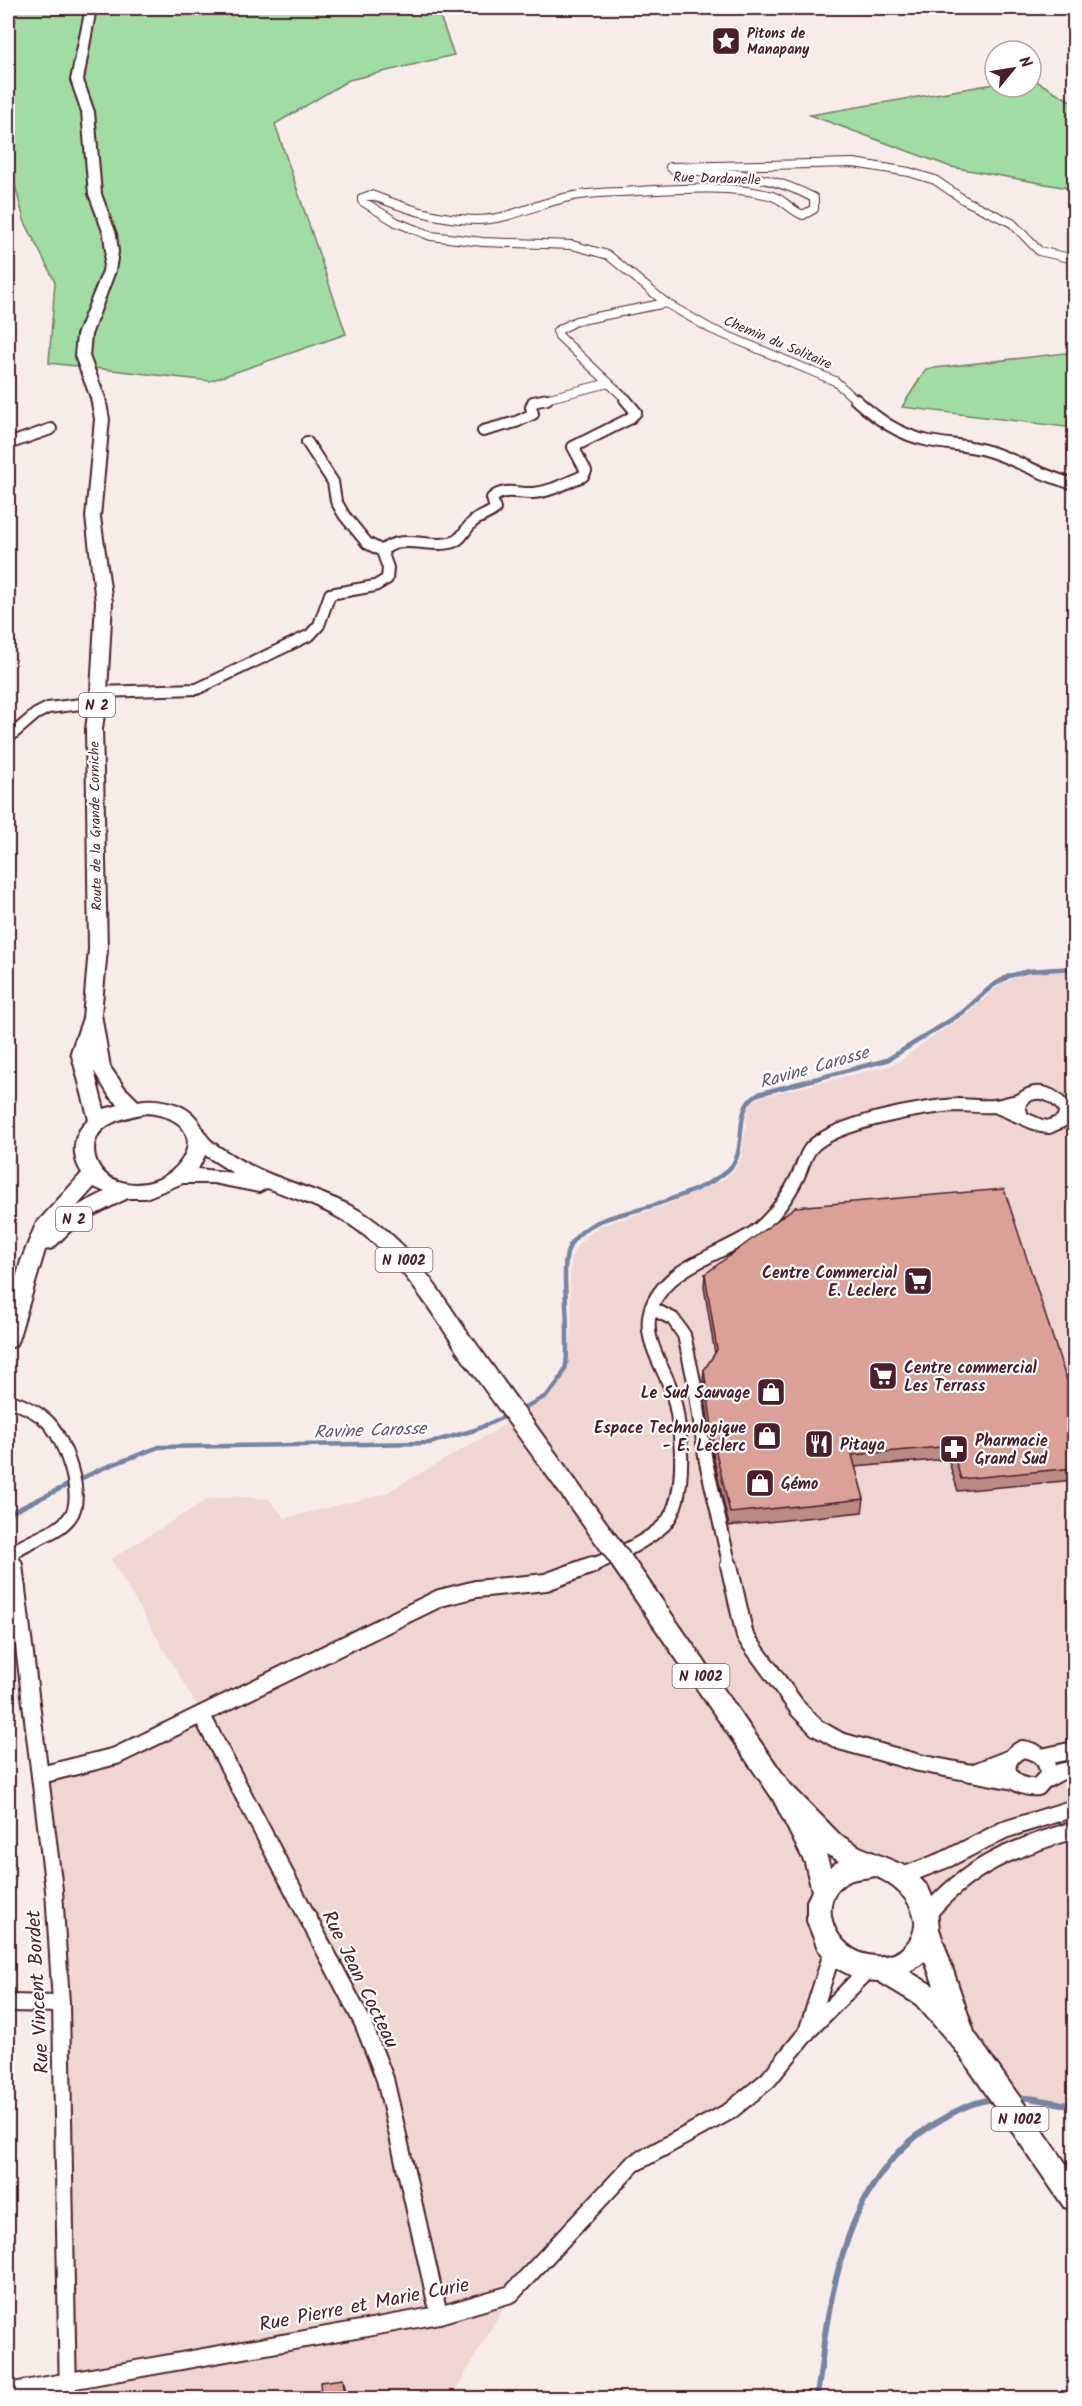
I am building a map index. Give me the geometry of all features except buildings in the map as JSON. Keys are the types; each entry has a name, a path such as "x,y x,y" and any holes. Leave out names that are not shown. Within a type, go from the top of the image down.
{"main road":[{"name":"Route de la Grande Corniche","path":"91,8 77,80 88,112 95,194 110,234 112,252 109,271 84,334 82,356 98,398 102,419 93,517 105,602 99,697 94,729 98,949 92,1014 96,1049 101,1068 117,1092 133,1107"},
{"name":"Route de la Grande Corniche","path":"92,1014 80,1052 99,1122"},
{"path":"133,1107 159,1107 181,1115 195,1130 197,1138 195,1158 180,1176 153,1189 127,1191 113,1188 92,1176 85,1167 82,1149 85,1139 99,1122 109,1115 133,1107"},
{"name":"N 1002","path":"197,1138 209,1150 230,1163 346,1213 389,1245 429,1292 464,1344 621,1560 781,1791 817,1861 823,1888"},
{"name":"N 2","path":"8,1340 31,1261 46,1224 92,1176"},
{"name":"N 1002","path":"180,1176 213,1176 277,1188 320,1200"},
{"name":"N 2","path":"31,1261 56,1231 95,1205 127,1191"},
{"name":"N 1002","path":"781,1791 839,1848 874,1864"},
{"path":"859,1864 874,1864 890,1868 903,1876 920,1893 927,1923 916,1953 895,1967 875,1969 843,1958 833,1950 819,1926 819,1900 823,1888 832,1877 844,1869 859,1864"},
{"name":"N 1002","path":"927,1923 965,2041"},
{"name":"N 1002","path":"875,1969 925,1995 965,2041 1074,2197"}],"street":[{"name":"Rue Dardanelle","path":"666,303 608,255 564,244 483,242 431,236 396,222 362,201 362,198 371,195 441,218 478,220 506,216 567,196 728,190 770,195 785,201 795,212 803,215 814,209 814,198 780,181 742,174 675,170 670,167 854,163 909,172 935,180 964,200 1012,223 1039,251 1074,259"},
{"path":"382,551 386,545 397,542 439,544 454,542 465,534 472,523 495,509 492,498 495,494 502,491 542,492 583,476 586,471 573,452 573,447 628,419 636,412 609,383 558,336 557,331 576,321 666,303"},
{"name":"Chemin du Solitaire","path":"666,303 711,329 835,381 881,422 892,428 927,441 988,451 1051,479 1074,484"},
{"path":"483,431 516,422 533,414 531,407 533,402 609,383"},
{"path":"8,444 51,429"},
{"path":"8,738 36,714 48,708 99,697 197,689 310,635 321,624 330,594 375,586 387,579 388,568 382,551 367,543 344,515 336,501 333,482 307,442"},
{"path":"41,1775 116,1756 440,1598 468,1590 544,1583 564,1578 635,1543 662,1526 674,1509 678,1485 679,1427 676,1402 654,1354 648,1320 651,1308 666,1284 677,1275 755,1232 789,1195 811,1148 822,1139 848,1126 935,1107 995,1106 1021,1100 1025,1096 1038,1092 1074,1099"},
{"path":"1021,1100 1019,1111 1027,1121 1041,1126 1056,1125 1070,1114 1054,1096"},
{"path":"995,1106 1022,1116"},
{"path":"651,1308 673,1319 684,1335 694,1381 706,1462 745,1636 799,1710 817,1728 840,1741 919,1763 1014,1781"},
{"name":"Rue Vincent Bordet","path":"8,1400 22,1404 51,1425 68,1456 76,1495 74,1511 66,1522 56,1530 30,1540 12,1553 54,1890 61,2004 68,2390"},
{"name":"Rue Jean Cocteau","path":"202,1716 363,2023 385,2079 439,2315"},
{"path":"971,1774 1008,1758 1022,1749 1034,1751 1042,1757 1048,1767 1047,1779"},
{"path":"1042,1757 1074,1750"},
{"path":"1008,1758 1007,1770 1014,1781 1019,1785 1032,1788 1060,1772 1074,1769"},
{"path":"903,1876 947,1859 1004,1830 1074,1808"},
{"path":"927,1923 941,1895 961,1878 1018,1847 1074,1830"},
{"name":"Rue Pierre et Marie Curie","path":"808,2031 833,1950"},
{"name":"Rue Pierre et Marie Curie","path":"8,2392 68,2390 439,2315 511,2294 633,2164 730,2110 768,2080 808,2031 875,1969"},
{"path":"8,2003 61,2004"}],"shaded area":[{"path":"1074,970 1074,2106 1030,2098 1016,2098 965,2041 927,1915 874,1865 782,1793 819,1900 843,1958 808,2031 768,2080 633,2164 511,2294 460,2383 448,2398 65,2398 61,2004 41,1775 116,1756 202,1715 111,1559 206,1500 232,1496 269,1499 285,1518 384,1494 517,1418 524,1410 549,1396 560,1383 568,1368 571,1333 570,1274 572,1256 577,1245 599,1226 661,1207 720,1181 733,1172 742,1156 748,1108 752,1102 761,1097 889,1066 903,1059 966,1015 996,988 1013,978 1031,973"}],"green space":[{"path":"8,8 437,8 454,55 349,80 275,124 346,334 210,381 49,363 55,282 24,220 8,158"},
{"path":"1043,85 1074,103 1074,189 951,167 810,115 983,86 983,99 1043,99"},
{"path":"1074,352 1074,428 902,407 926,369"}],"waterway":[{"name":"Ravine Carosse","path":"519,1410 547,1395 558,1383 565,1369 567,1351 566,1259 572,1242 580,1233 600,1221 646,1208 694,1190 727,1171 734,1163 738,1153 745,1110 758,1094 887,1060 962,1013 992,986 1009,976 1028,971 1074,968"},
{"name":"Ravine Carosse","path":"8,1514 101,1469 159,1447 429,1443 475,1430 508,1415"},
{"path":"1015,2098 1029,2098 1074,2106"},
{"path":"816,2398 830,2304 837,2274 856,2217 870,2190 907,2144 932,2125 970,2105 995,2099"}],"place":[{"name":"Pitons de Manapany","path":"726,41"},
{"name":"Centre Commercial E. Leclerc","path":"918,1281"},
{"name":"Centre commercial Les Terrass","path":"883,1376"},
{"name":"Le Sud Sauvage","path":"771,1392"},
{"name":"Espace Technologique - E. Leclerc","path":"767,1436"},
{"name":"Pitaya","path":"819,1444"},
{"name":"Pharmacie Grand Sud","path":"954,1449"},
{"name":"Gémo","path":"760,1483"}]}
